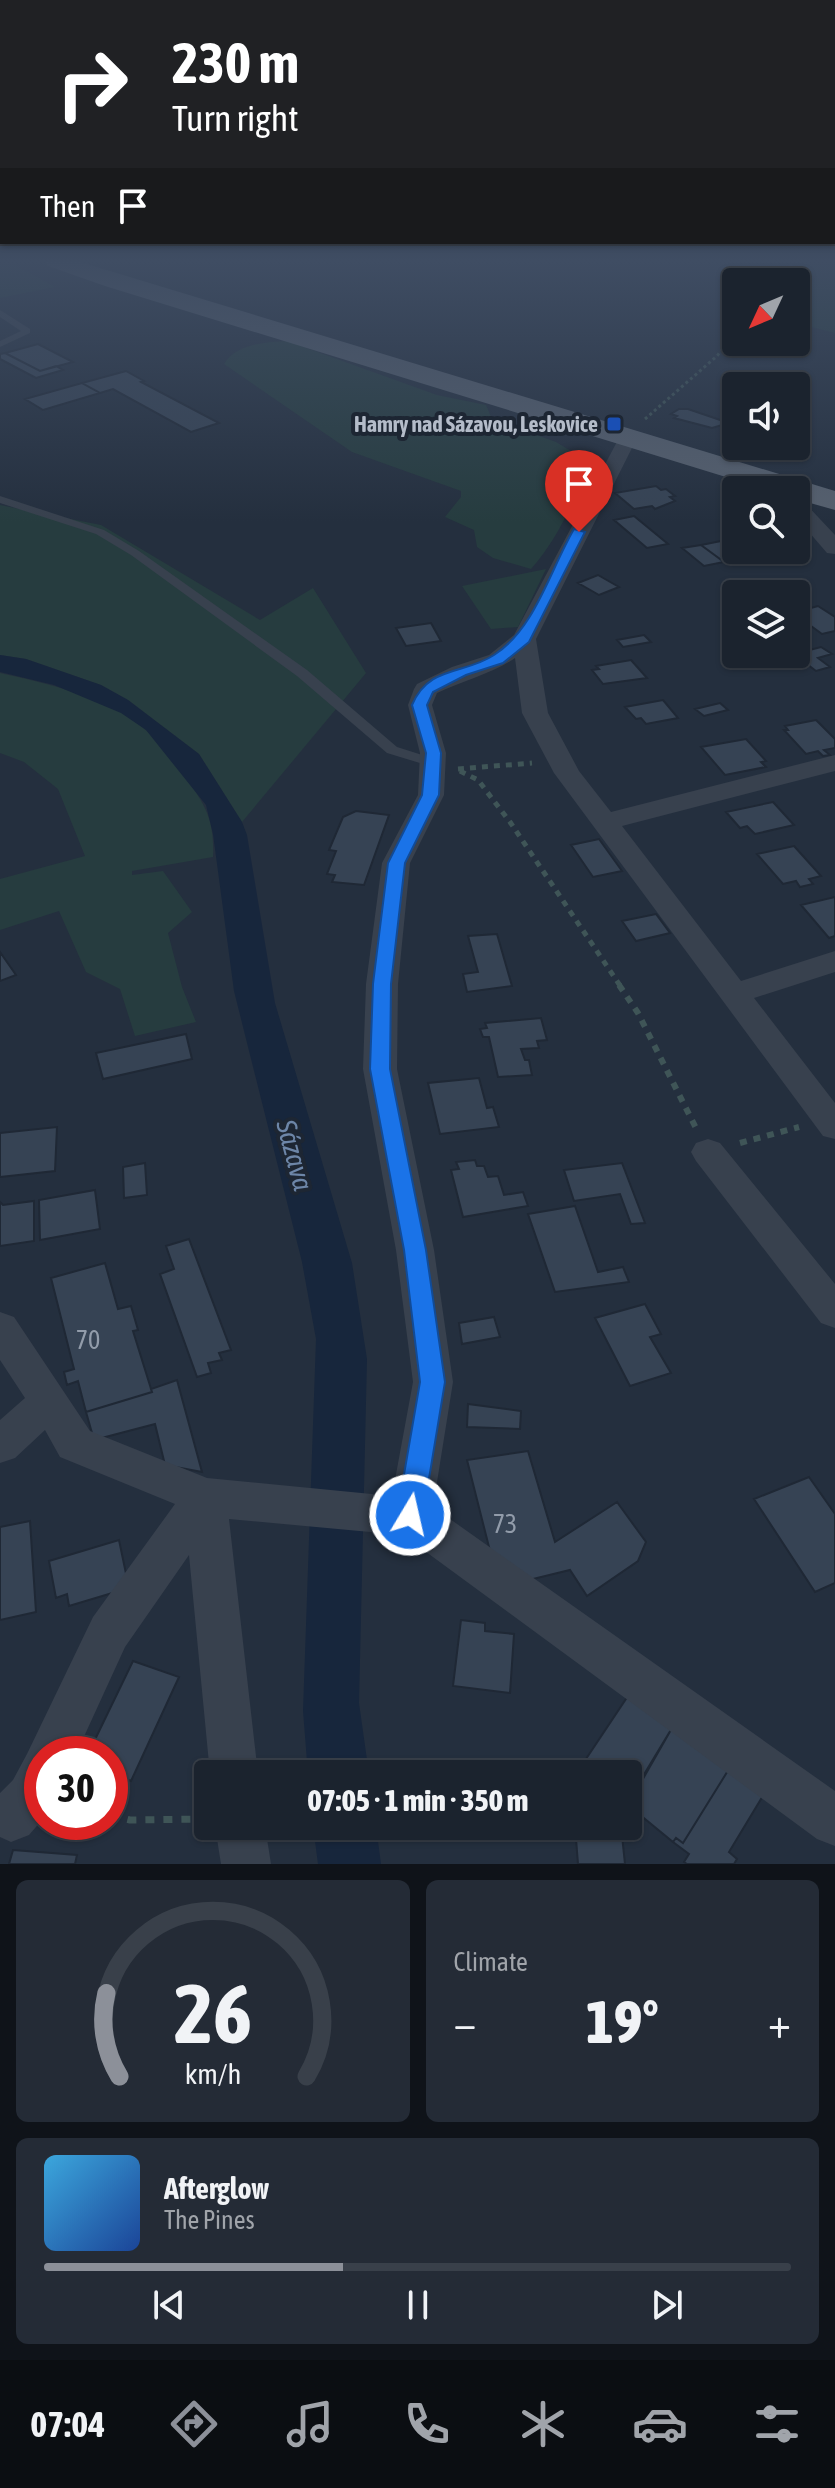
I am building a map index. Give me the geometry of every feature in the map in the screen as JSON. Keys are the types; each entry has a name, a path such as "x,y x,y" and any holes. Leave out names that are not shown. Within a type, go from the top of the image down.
{"main road":[{"path":"333,348 628,438 736,476"},
{"path":"810,499 835,501"}],"street":[{"path":"398,1516 433,1382 415,1250 380,1069 382,984 396,863 443,766 433,753 420,705 426,689 461,672 497,660 524,639 628,438"},
{"path":"810,514 835,548"},
{"path":"524,639 535,713 561,761 831,1123"},
{"path":"605,822 835,763"},
{"path":"736,993 835,961"},
{"path":"708,1152 835,1312"},
{"path":"0,1328 75,1444 205,1497 398,1516 835,1821"},
{"path":"0,1445 50,1401"},
{"path":"60,1736 109,1632 205,1497"},
{"path":"205,1497 233,1760"},
{"path":"11,1817 24,1803"},
{"path":"242,1840 246,1864"}],"lane":[{"path":"0,499 100,532 135,553 302,673 392,750 443,766"}],"path":[{"path":"628,438 722,350"},
{"path":"443,766 561,761"},
{"path":"443,766 478,780 494,801 638,1013 708,1152 831,1123"},
{"path":"128,1820 194,1819"}],"green space":[{"path":"243,348 306,348 437,395 486,405 492,419 556,442 571,451 587,470 556,534 531,569 493,558 477,547 474,530 445,517 461,497 461,491 352,452 224,364"},
{"path":"0,505 101,525 260,620 313,588 366,673 242,822 199,754 128,700 101,685 26,659 0,655"},
{"path":"546,569 518,627 491,629 462,586"},
{"path":"0,673 78,693 133,719 161,746 202,802 210,821 213,857 132,871 132,875 163,871 192,912 168,933 182,987 196,1022 135,1036 120,989 86,972 59,911 0,930 0,879 85,856 58,789 24,762 0,753"}],"water":[{"name":"Sázava","path":"0,655 26,659 101,685 128,700 199,754 247,835 275,1003 352,1263 367,1359 359,1703 367,1760 307,1760 303,1711 316,1339 302,1262 234,991 213,834 206,805 146,730 121,713 54,685 0,672"},
{"path":"315,1840 378,1840 381,1864 318,1864"}],"building":[{"path":"23,348 46,348 73,362 40,371 5,353"},
{"path":"5,353 40,371 56,366 63,370 36,378 0,359 0,354"},
{"path":"126,371 219,423 191,432 113,389 100,393 82,383"},
{"path":"82,383 100,393 43,410 25,399"},
{"path":"679,409 688,409 722,421 722,425 712,428 674,418 677,416 671,414"},
{"path":"656,486 675,496 670,497 675,501 655,509 652,506 634,509 615,493"},
{"path":"634,516 668,544 647,548 614,520"},
{"path":"722,541 722,561 701,545"},
{"path":"701,545 722,562 704,566 682,548"},
{"path":"598,575 619,587 599,595 578,583"},
{"path":"818,606 835,617 835,631 822,634 810,625 810,608"},
{"path":"431,623 441,641 406,646 396,628"},
{"path":"644,635 651,642 623,647 617,640"},
{"path":"821,647 832,654 818,658 830,667 816,671 810,666 810,650"},
{"path":"631,660 647,678 603,684 592,670 599,669 596,666"},
{"path":"663,700 678,718 646,724 641,718 636,719 625,707"},
{"path":"720,703 728,710 704,716 695,709"},
{"path":"816,720 835,739 835,748 824,750 830,755 823,756 818,751 806,754 784,730 788,730 785,726"},
{"path":"746,739 766,761 761,762 766,767 725,775 701,747"},
{"path":"773,802 794,825 755,834 747,826 740,828 726,812"},
{"path":"356,811 389,815 364,885 332,882 335,875 327,874 336,851 329,850 343,817"},
{"path":"599,839 622,871 593,877 571,845"},
{"path":"794,846 821,876 809,879 813,884 800,887 796,881 783,884 757,854"},
{"path":"835,897 835,936 829,938 801,905"},
{"path":"656,914 670,933 636,941 622,921"},
{"path":"497,934 512,986 467,992 463,974 478,972 468,936"},
{"path":"0,952 16,975 0,981"},
{"path":"541,1018 547,1040 537,1041 539,1048 521,1049 525,1060 529,1060 532,1075 498,1077 489,1037 483,1037 480,1029 487,1028 485,1023"},
{"path":"186,1034 192,1059 103,1079 96,1053"},
{"path":"479,1078 487,1108 493,1107 499,1127 440,1134 428,1083"},
{"path":"57,1127 55,1171 0,1177 0,1133"},
{"path":"475,1160 477,1166 484,1166 488,1177 498,1176 504,1195 523,1192 528,1206 463,1217 451,1170 459,1169 456,1162"},
{"path":"145,1163 147,1195 124,1198 123,1167"},
{"path":"622,1163 645,1223 631,1224 620,1194 574,1201 564,1170"},
{"path":"95,1190 100,1229 40,1240 39,1200"},
{"path":"34,1201 34,1241 0,1246 0,1202 3,1205"},
{"path":"575,1206 598,1272 623,1267 629,1282 555,1292 528,1214"},
{"path":"189,1239 231,1350 219,1353 222,1360 208,1363 211,1373 197,1377 160,1274 174,1269 166,1246"},
{"path":"105,1263 118,1309 131,1306 138,1330 133,1331 152,1392 86,1412 78,1381 67,1385 64,1372 74,1369 51,1278"},
{"path":"645,1304 661,1334 650,1337 671,1373 630,1386 595,1318"},
{"path":"494,1317 500,1337 462,1344 459,1323"},
{"path":"177,1380 202,1472 165,1465 155,1424 94,1440 86,1412 152,1392 151,1389"},
{"path":"468,1404 521,1411 520,1429 467,1427"},
{"path":"528,1451 555,1542 617,1502 646,1542 638,1561 587,1596 570,1570 529,1580 490,1551 467,1460"},
{"path":"809,1477 835,1514 835,1583 815,1592 754,1499"},
{"path":"30,1521 36,1612 0,1620 0,1527"},
{"path":"119,1540 129,1588 69,1606 67,1594 56,1598 49,1561"},
{"path":"461,1620 485,1623 485,1631 514,1634 510,1693 453,1686"},
{"path":"133,1661 179,1677 131,1781 128,1780 128,1736 97,1736"},
{"path":"628,1696 672,1728 642,1778 642,1760 585,1760"},
{"path":"672,1728 729,1769 683,1843 676,1838 673,1842 642,1817 642,1780"},
{"path":"729,1769 764,1794 729,1852 737,1859 734,1864 687,1864 684,1862 689,1854 673,1842 676,1838 683,1843"},
{"path":"576,1840 622,1840 625,1864 578,1864"},
{"path":"13,1850 77,1855 75,1864 9,1864"}],"place":[{"name":"Hamry nad Sázavou, Leskovice","path":"614,424"}],"route":[{"path":"410,1515 433,1382 415,1250 380,1069 382,984 396,863 431,795 433,753 420,705 426,689 461,672 497,660 524,639 579,532"}]}
